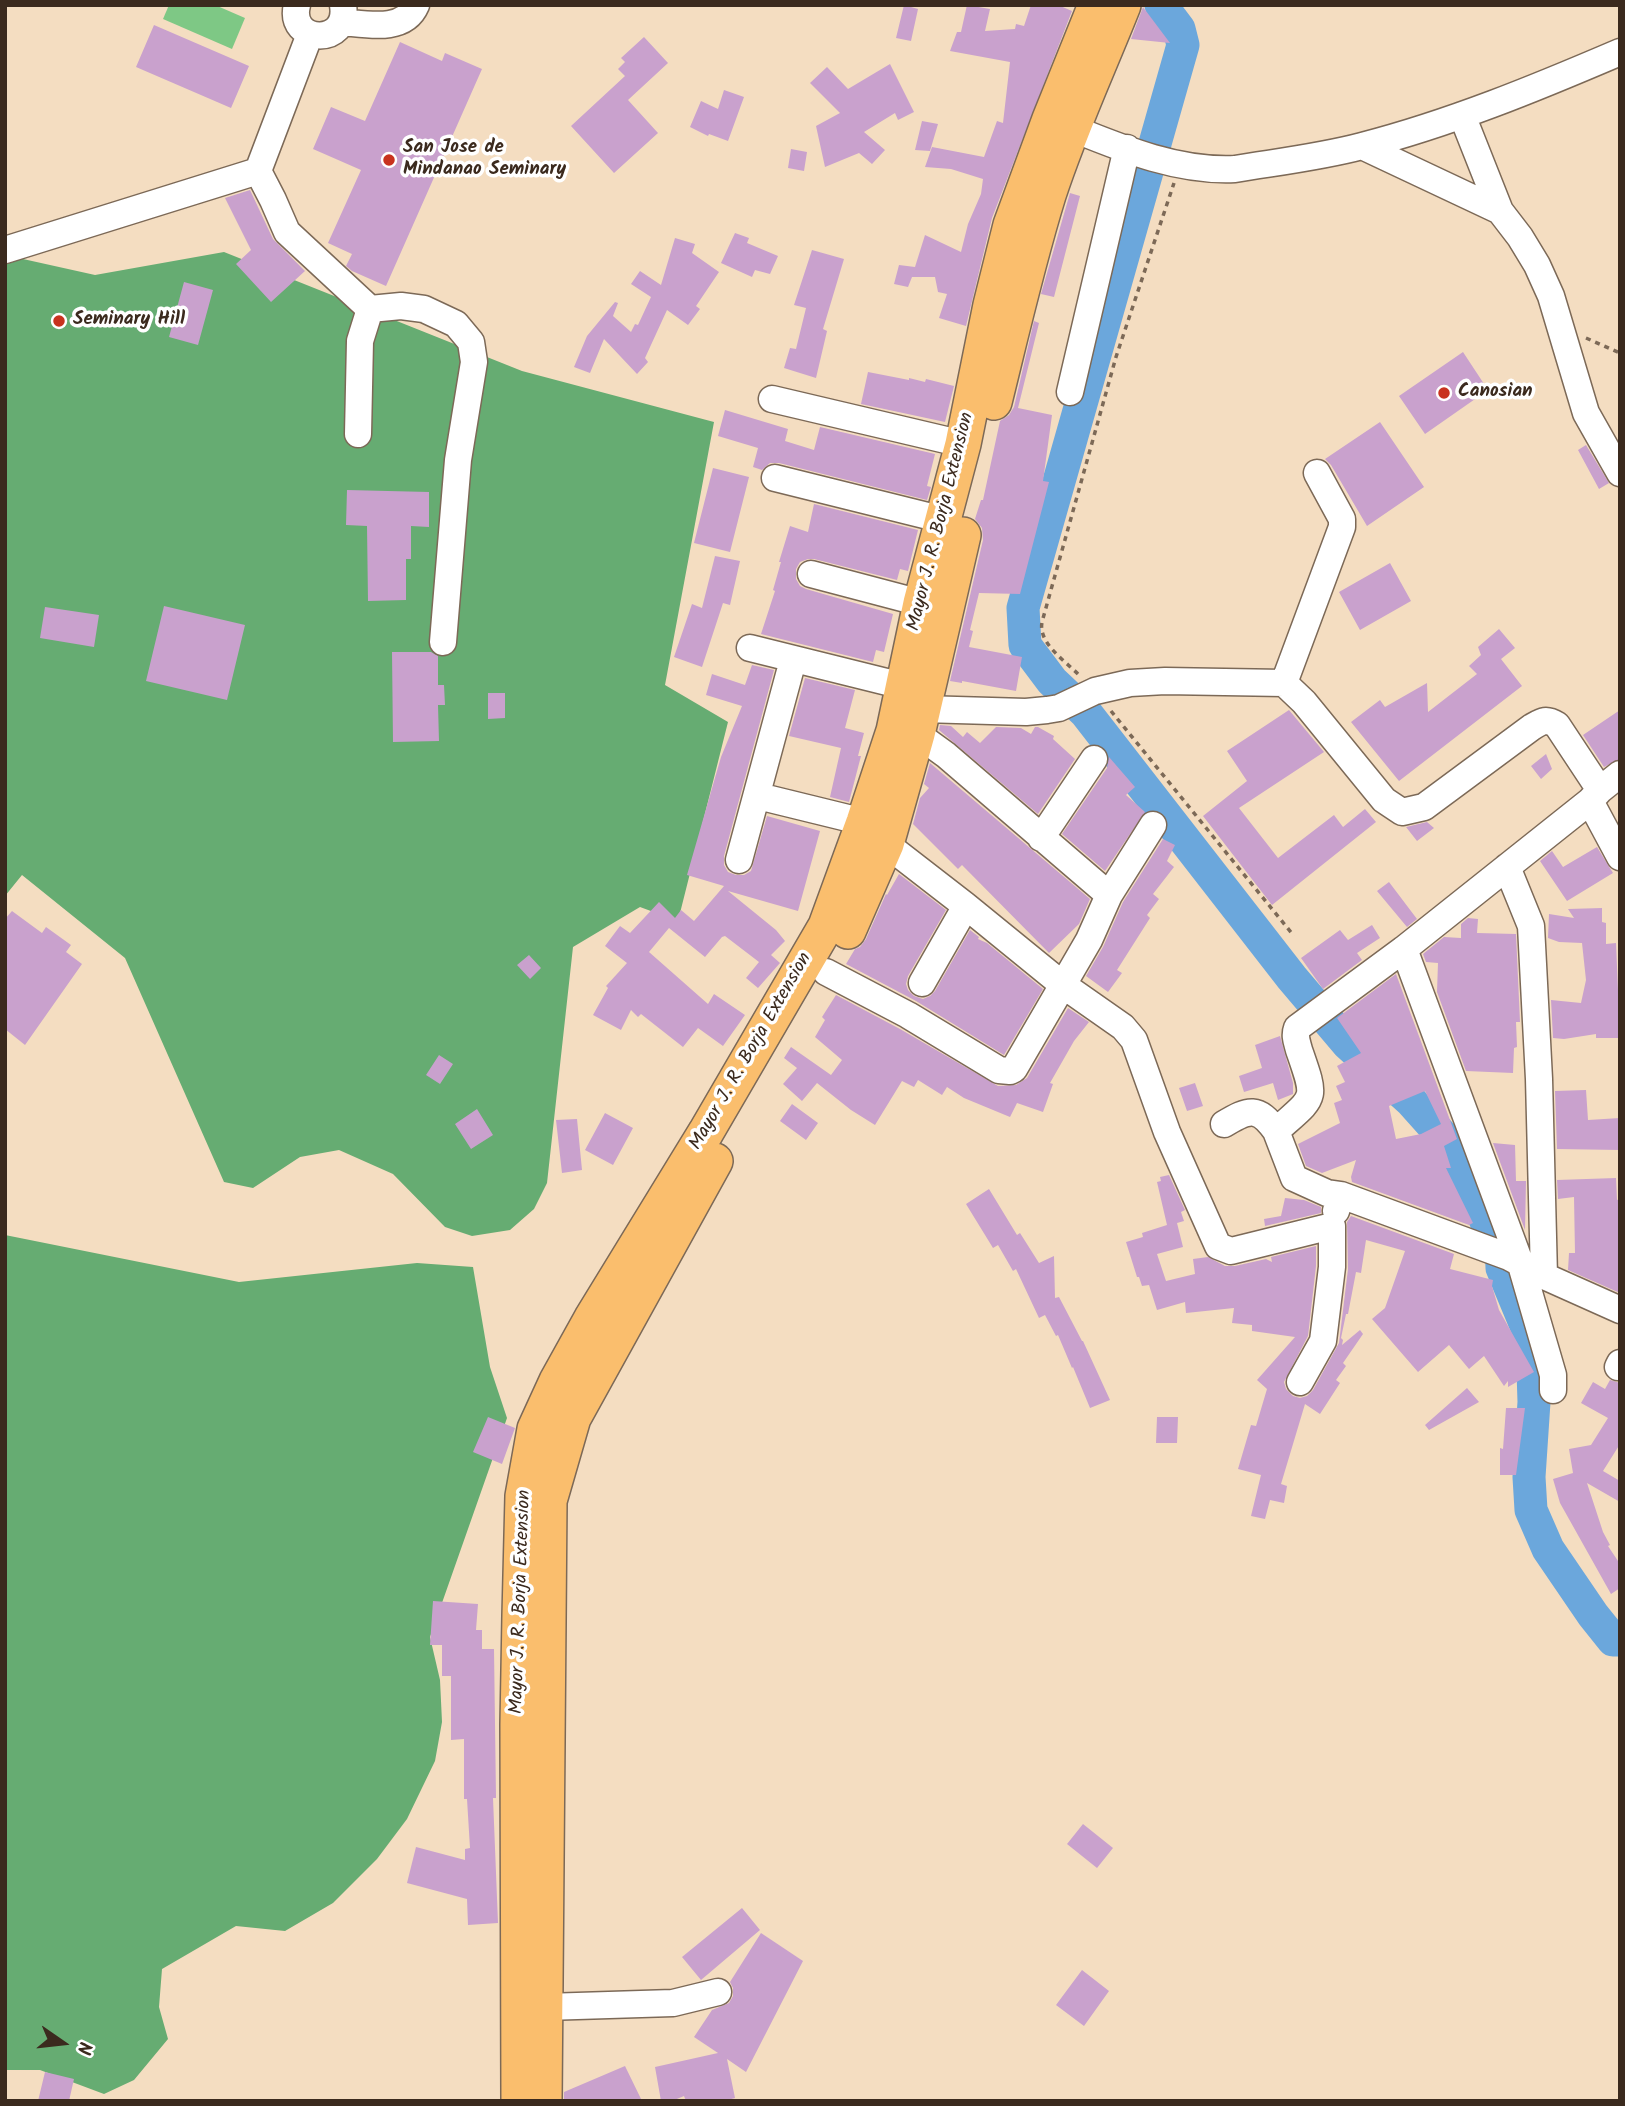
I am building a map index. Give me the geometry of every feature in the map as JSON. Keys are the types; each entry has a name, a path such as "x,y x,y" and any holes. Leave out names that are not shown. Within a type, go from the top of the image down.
{"main road":[{"name":"Mayor J. R. Borja Extension","path":"1061,124 1096,5"},
{"name":"Mayor J. R. Borja Extension","path":"519,2101 518,1724 523,1496 535,1429 557,1381 606,1325 696,1192 826,972 835,932 875,833 907,714 982,405 991,305 1011,225 1123,5"},
{"name":"Mayor J. R. Borja Extension","path":"907,714 921,603 962,444 982,405"},
{"name":"Mayor J. R. Borja Extension","path":"544,2101 549,1501 573,1418 606,1325 712,1120 835,932"}],"street":[{"path":"297,5 297,20 302,29 319,37 337,30 343,14 388,25 403,20 413,12 416,5"},
{"path":"310,34 258,171 287,232 370,309 401,306 424,309 456,324 471,342 474,362 458,460 443,642"},
{"path":"1061,124 1153,157 1216,170 1235,169 1362,146 1462,115 1541,86 1620,52"},
{"path":"1462,115 1500,211 1537,265 1551,296 1586,413 1620,473"},
{"path":"1362,146 1500,211"},
{"path":"1070,392 1153,157"},
{"path":"5,250 258,171"},
{"path":"358,434 360,341 370,309"},
{"path":"772,399 962,444"},
{"path":"1284,683 1342,527 1342,519 1317,473"},
{"path":"775,478 944,520"},
{"path":"811,573 921,603"},
{"path":"750,648 793,660 907,714 946,755 1109,895"},
{"path":"739,860 793,660"},
{"path":"907,714 1026,712 1130,683 1284,683 1304,702 1384,800 1402,812 1424,807 1544,720 1550,720 1557,725 1603,788 1620,857"},
{"path":"1041,838 1094,760"},
{"path":"1276,1131 1307,1102 1311,1094 1311,1085 1295,1033 1297,1028 1404,949 1603,788"},
{"path":"758,796 875,833 1063,985 1123,1027 1134,1040 1167,1132 1218,1246 1231,1251 1332,1226"},
{"path":"826,972 1005,1071 1014,1069 1088,940 1109,895 1153,825"},
{"path":"1507,867 1531,926 1539,1079 1517,1263"},
{"path":"922,983 966,906"},
{"path":"1404,949 1517,1263 1550,1363 1553,1390"},
{"path":"1224,1124 1244,1113 1265,1115 1276,1131 1294,1178 1327,1193 1341,1195 1517,1263 1620,1310"},
{"path":"1300,1382 1323,1341 1332,1267 1332,1226 1341,1195"},
{"path":"545,2007 673,2003 718,1992"}],"path":[{"path":"1153,157 1116,357 1041,628 1045,640 1079,699 1294,936"},
{"path":"1561,327 1620,353"}],"green space":[{"path":"169,5 215,5 245,18 232,49 163,19"},
{"path":"224,252 522,371 714,422 665,685 728,722 678,921 640,907 573,947 547,1183 534,1209 510,1230 472,1236 445,1227 393,1174 339,1150 300,1157 253,1188 224,1182 125,958 22,875 5,896 5,255 95,275"},
{"path":"5,1235 239,1282 417,1263 473,1267 490,1367 507,1418 430,1637 440,1680 442,1722 435,1761 407,1819 377,1859 333,1903 285,1931 236,1926 162,1969 159,2007 168,2039 134,2080 104,2094 40,2070 5,2070"}],"building":[{"path":"904,5 918,9 911,41 896,38"},
{"path":"967,5 990,9 985,31 1015,29 1016,24 1024,26 1031,5 1058,5 1072,11 992,218 966,326 939,318 947,294 938,292 935,277 912,277 908,287 894,284 899,265 915,267 925,235 961,252 968,224 981,194 983,179 951,169 925,167 932,147 984,157 997,121 1003,123 1010,62 950,51 957,32 961,32"},
{"path":"1143,7 1170,43 1131,39"},
{"path":"154,25 249,66 231,108 136,67"},
{"path":"644,37 668,63 628,100 658,133 614,173 571,126 625,76 618,69 625,62 621,58"},
{"name":"San Jose de Mindanao Seminary","path":"400,42 442,61 445,53 482,69 386,286 352,271 346,266 352,254 328,243 361,170 313,149 331,107 365,121"},
{"path":"890,64 914,112 898,120 895,113 864,132 885,150 872,164 859,153 825,167 816,126 840,113 810,83 827,67 848,89"},
{"path":"724,90 744,97 728,141 709,134 708,136 690,127 701,101 718,109"},
{"path":"922,121 938,124 930,151 915,150"},
{"path":"791,149 807,152 804,171 788,168"},
{"path":"250,190 273,239 305,271 271,302 236,264 251,250 225,198"},
{"path":"1070,193 1080,196 1054,297 1041,294"},
{"path":"735,233 749,238 747,243 778,256 770,274 755,270 752,277 721,263"},
{"path":"675,238 695,244 692,253 719,272 696,306 700,309 688,325 667,310 645,358 648,362 637,374 604,339 590,373 574,367 587,336 615,302 618,303 613,316 631,332 635,324 638,325 651,297 631,284 640,271 661,285"},
{"path":"812,250 844,259 823,329 827,331 816,378 784,368 790,348 796,349 806,308 794,305"},
{"path":"184,282 213,290 198,345 169,337"},
{"path":"1034,321 1039,323 1018,408 1052,415 1043,481 1049,482 1020,594 979,593 970,630 973,631 969,647 1022,657 1016,691 950,681 983,540 982,528 975,519 983,500 1000,421 1009,415 1014,407"},
{"name":"Canosian","path":"1463,352 1488,390 1425,434 1399,396"},
{"path":"868,372 925,382 926,379 954,386 945,422 861,404"},
{"path":"725,410 788,429 785,441 814,450 820,427 935,454 927,486 931,487 927,500 779,463 770,463 762,470 753,467 758,448 718,436"},
{"path":"1380,422 1424,487 1367,526 1325,459"},
{"path":"1586,445 1609,483 1599,489 1578,450"},
{"path":"713,468 749,477 730,552 694,543"},
{"path":"347,490 429,492 429,527 411,526 411,559 406,559 406,600 368,601 367,526 346,525"},
{"path":"814,504 918,530 908,571 900,569 897,580 814,559 800,562 796,569 796,579 800,586 806,589 893,614 884,652 876,650 873,662 761,634 775,591 773,590 779,562 790,526 808,532"},
{"path":"715,556 740,561 730,605 723,603 702,667 674,657 692,604 702,608"},
{"path":"1390,563 1411,601 1360,630 1339,592"},
{"path":"164,606 245,625 227,700 146,681"},
{"path":"45,607 99,615 94,647 40,638"},
{"path":"1499,629 1515,648 1501,659 1522,686 1399,781 1351,722 1380,700 1385,707 1427,683 1428,712 1477,674 1469,666 1481,655 1478,647"},
{"path":"392,652 431,652 438,656 438,685 444,685 445,705 438,705 439,741 393,742"},
{"path":"752,665 774,670 724,856 724,865 728,872 736,875 751,871 767,816 820,831 798,911 728,891 776,930 785,941 771,955 780,963 758,988 746,978 759,962 725,936 705,957 669,928 649,952 708,1004 714,994 745,1015 723,1046 698,1028 683,1047 641,1014 638,1017 631,1010 621,1030 593,1015 608,988 606,986 627,963 605,946 620,926 630,933 659,902 675,918 681,910 694,921 724,886 687,875 721,757 742,706 706,695 712,674 745,685"},
{"path":"805,678 855,690 845,728 864,733 849,802 830,797 841,748 789,736"},
{"path":"488,693 505,693 505,718 488,719"},
{"path":"1289,710 1324,752 1239,808 1278,858 1334,815 1343,827 1365,809 1376,822 1272,905 1203,816 1247,781 1227,751"},
{"path":"1620,710 1620,759 1604,767 1583,735"},
{"path":"940,725 951,726 963,737 967,732 980,743 996,727 1021,728 1031,734 1035,727 1038,727 1054,736 1053,739 1075,759 1038,814 939,730"},
{"path":"1546,754 1552,769 1541,779 1531,766"},
{"path":"1109,757 1135,787 1126,795 1145,812 1105,871 1062,834 1107,768"},
{"path":"930,763 1090,899 1079,924 1049,953 962,865 958,869 913,824 920,798 929,788 924,784"},
{"path":"1427,822 1434,828 1417,841 1406,827"},
{"path":"1163,839 1175,845 1167,861 1174,867 1153,894 1159,899 1147,915 1150,918 1117,970 1122,973 1108,992 1086,976 1103,947 1123,902"},
{"path":"1597,847 1613,873 1567,901 1540,861 1552,851 1563,867"},
{"path":"899,874 946,910 908,976 906,984 914,996 923,999 935,991 970,930 1043,989 1004,1055 916,1001 846,964 855,949 866,939 886,894"},
{"path":"1389,882 1417,919 1407,927 1377,891"},
{"path":"1602,908 1602,922 1606,923 1606,944 1616,943 1620,1038 1596,1038 1596,1034 1553,1038 1551,1000 1581,1003 1586,980 1582,943 1559,942 1548,938 1549,914 1574,918 1568,909"},
{"path":"12,911 42,933 46,927 71,945 66,952 82,964 25,1045 5,1029 5,919"},
{"path":"1468,918 1478,919 1477,933 1516,934 1520,1022 1516,1022 1517,1047 1514,1048 1513,1073 1466,1071 1437,992 1438,963 1426,962 1423,954 1444,937 1461,938 1461,924"},
{"path":"1372,925 1380,938 1357,953 1362,960 1323,989 1301,958 1340,930 1348,940"},
{"path":"529,955 541,968 530,979 517,965"},
{"path":"1396,974 1457,1139 1444,1146 1451,1168 1446,1168 1473,1223 1469,1225 1352,1182 1356,1160 1322,1173 1306,1166 1298,1144 1340,1123 1334,1103 1342,1100 1336,1086 1345,1082 1337,1066 1361,1053 1337,1018","holes":["1425,1091 1441,1124 1421,1134 1396,1139 1389,1106"]},
{"path":"836,995 998,1086 1016,1085 1027,1078 1068,1008 1089,1022 1074,1041 1050,1083 1053,1084 1043,1112 1017,1103 1010,1117 964,1098 947,1087 942,1095 918,1080 914,1087 902,1081 875,1125 817,1083 802,1101 783,1084 797,1068 784,1058 791,1047 831,1075 842,1060 815,1037 825,1020 822,1017"},
{"path":"1280,1036 1293,1083 1293,1094 1278,1100 1273,1083 1244,1092 1239,1076 1262,1068 1255,1045"},
{"path":"439,1055 453,1064 440,1084 426,1075"},
{"path":"1195,1083 1203,1106 1187,1111 1179,1088"},
{"path":"1586,1090 1588,1120 1620,1118 1620,1150 1557,1149 1555,1091"},
{"path":"792,1104 818,1123 806,1140 780,1121"},
{"path":"477,1109 493,1135 471,1149 455,1124"},
{"path":"605,1113 633,1128 613,1165 585,1150"},
{"path":"577,1119 582,1170 562,1173 556,1120"},
{"path":"1493,1143 1515,1145 1516,1181 1526,1181 1525,1230"},
{"path":"1169,1175 1185,1210 1181,1212 1184,1221 1177,1223 1183,1247 1157,1254 1166,1281 1195,1274 1193,1259 1208,1257 1225,1266 1235,1266 1266,1259 1272,1262 1271,1257 1316,1246 1308,1336 1284,1382 1286,1389 1293,1396 1307,1396 1313,1390 1339,1343 1348,1269 1347,1222 1351,1216 1454,1254 1450,1269 1493,1280 1492,1286 1499,1310 1534,1372 1508,1387 1508,1381 1504,1386 1484,1356 1469,1369 1449,1345 1418,1372 1372,1319 1385,1308 1405,1251 1366,1240 1361,1273 1356,1272 1346,1314 1342,1345 1360,1330 1363,1334 1343,1363 1346,1366 1336,1380 1340,1383 1320,1414 1305,1404 1281,1484 1287,1486 1284,1503 1270,1500 1265,1519 1251,1516 1261,1475 1238,1469 1251,1425 1256,1426 1267,1389 1257,1380 1295,1337 1252,1331 1252,1325 1232,1323 1234,1308 1186,1313 1185,1302 1157,1310 1149,1285 1142,1286 1137,1277 1126,1242 1143,1237 1142,1233 1167,1225 1157,1182 1161,1181 1160,1177"},
{"path":"1616,1178 1617,1200 1620,1199 1620,1293 1568,1270 1569,1253 1575,1253 1574,1197 1558,1199 1557,1180"},
{"path":"989,1189 1017,1235 1020,1233 1039,1263 1054,1256 1055,1298 1059,1297 1083,1341 1110,1400 1090,1408 1058,1335 1056,1336 1045,1315 1039,1318 1016,1269 1013,1271 998,1245 993,1248 966,1204"},
{"path":"1285,1198 1304,1200 1321,1207 1321,1213 1265,1226 1264,1219 1281,1216"},
{"path":"1610,1380 1620,1383 1620,1444 1603,1471 1620,1481 1620,1502 1587,1483 1610,1545 1608,1546 1620,1564 1620,1588 1611,1594 1560,1503 1553,1479 1573,1473 1569,1449 1591,1445 1608,1418 1581,1403 1593,1382 1605,1389"},
{"path":"1467,1388 1479,1402 1429,1430 1425,1425"},
{"path":"1506,1408 1525,1408 1516,1475 1500,1475 1500,1448 1503,1449"},
{"path":"488,1417 515,1428 502,1464 473,1452"},
{"path":"1157,1417 1178,1417 1177,1443 1156,1443"},
{"path":"433,1601 478,1604 476,1630 482,1630 482,1649 494,1649 496,1798 493,1798 498,1923 468,1925 467,1899 407,1883 416,1847 465,1860 465,1849 470,1848 467,1799 464,1799 464,1739 451,1740 451,1676 442,1676 442,1645 430,1645"},
{"path":"1083,1824 1113,1848 1097,1868 1067,1844"},
{"path":"742,1908 760,1930 701,1980 682,1957"},
{"path":"761,1933 803,1961 746,2072 727,2059 735,2098 724,2101 686,2101 684,2096 672,2101 661,2101 655,2067 718,2053 694,2037 712,2010 729,2003 733,1996 730,1982"},
{"path":"1082,1970 1109,1991 1084,2026 1056,2005"},
{"path":"625,2066 642,2101 564,2101 564,2092"},
{"path":"45,2072 74,2079 69,2101 38,2101"}],"waterway":[{"path":"1161,5 1179,29 1183,45 1023,608 1025,645 1052,681 1086,713 1292,978 1348,1044 1411,1101 1445,1139 1488,1225 1501,1242 1502,1268 1532,1340 1534,1402 1529,1477 1531,1510 1548,1549 1593,1615 1613,1640 1620,1640"}],"place":[{"name":"San Jose de Mindanao Seminary","path":"389,160"},
{"name":"Seminary Hill","path":"59,321"},
{"name":"Canosian","path":"1444,393"}]}
